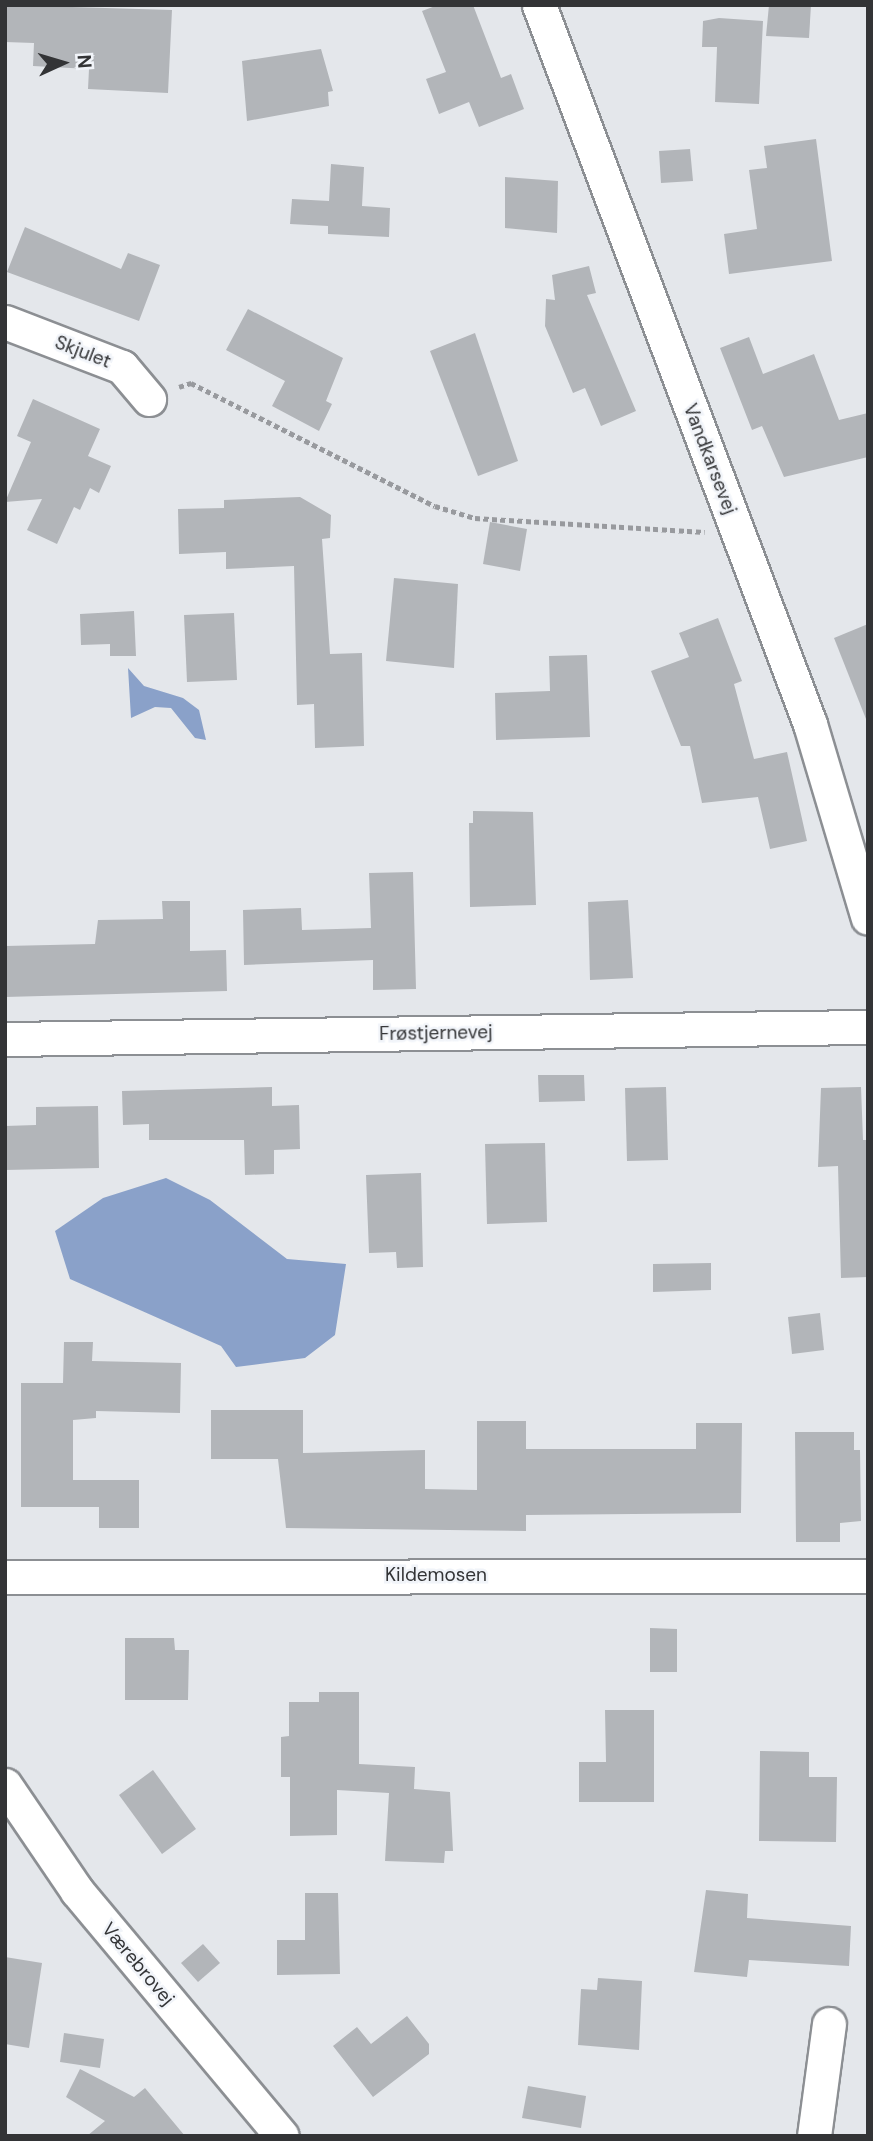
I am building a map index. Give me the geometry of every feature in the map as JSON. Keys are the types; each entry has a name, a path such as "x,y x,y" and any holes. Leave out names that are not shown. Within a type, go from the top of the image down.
{"street":[{"name":"Vandkarsevej","path":"539,5 810,724 868,918"},
{"name":"Skjulet","path":"5,322 122,368 149,399"},
{"name":"Frøstjernevej","path":"5,1039 868,1027"},
{"name":"Kildemosen","path":"5,1577 868,1576"},
{"name":"Værebrovej","path":"5,1785 77,1891 282,2136"},
{"path":"814,2136 829,2025"}],"path":[{"path":"149,399 191,383 435,506 475,518 738,533"}],"water":[{"path":"128,668 144,686 183,698 199,710 206,740 195,738 171,708 155,707 131,718"},
{"path":"166,1178 210,1200 287,1259 346,1264 335,1335 305,1358 236,1367 221,1346 70,1279 55,1231 103,1198"}],"building":[{"path":"5,5 172,10 168,93 88,89 89,69 33,66 34,43 5,42"},
{"path":"438,5 473,5 501,78 511,74 524,109 479,127 469,102 439,114 426,79 446,72 422,11"},
{"path":"769,5 811,5 809,38 766,36"},
{"path":"719,18 763,21 759,104 715,102 717,47 702,47 703,21"},
{"path":"321,49 333,91 328,92 329,106 247,121 242,61"},
{"path":"816,139 832,261 729,274 724,234 757,229 749,170 767,168 764,146"},
{"path":"690,149 693,181 661,183 659,151"},
{"path":"331,164 364,167 362,206 390,208 389,237 328,234 328,226 290,224 292,199 329,201"},
{"path":"505,177 558,181 557,233 505,228"},
{"path":"25,227 121,269 128,253 160,265 139,321 7,272"},
{"path":"589,266 596,293 587,295 636,411 601,426 585,388 573,393 545,326 546,299 555,300 552,275"},
{"path":"248,309 343,358 326,401 332,404 319,431 272,406 285,381 226,350"},
{"path":"475,333 518,461 478,476 430,351"},
{"path":"749,337 763,374 814,354 839,420 868,413 868,457 784,477 762,426 752,430 720,348"},
{"path":"33,399 100,429 88,456 111,466 99,493 90,488 80,510 74,507 57,544 27,530 42,499 5,502 31,442 17,436"},
{"path":"300,497 331,515 330,538 322,539 330,654 362,653 364,746 315,748 314,704 297,705 294,566 226,569 226,552 179,554 178,509 224,508 224,500"},
{"path":"490,522 527,529 520,571 483,564"},
{"path":"394,578 458,584 454,668 386,661"},
{"path":"134,611 136,656 110,656 110,644 81,645 80,614"},
{"path":"234,613 237,680 187,682 184,615"},
{"path":"718,618 742,681 734,684 754,759 787,752 807,841 770,849 758,797 702,803 690,746 681,746 651,671 689,657 679,633"},
{"path":"868,624 868,719 866,719 834,638"},
{"path":"587,655 590,737 496,740 495,693 550,691 549,656"},
{"path":"473,811 533,812 536,905 470,907 469,823 473,823"},
{"path":"413,872 416,989 373,990 373,960 244,965 243,910 301,908 302,930 371,928 369,873"},
{"path":"628,900 633,978 590,980 588,902"},
{"path":"162,901 190,901 190,951 226,950 227,991 5,997 5,946 95,944 98,920 163,919"},
{"path":"538,1075 584,1075 585,1101 539,1102"},
{"path":"272,1087 272,1106 299,1105 300,1149 274,1150 274,1174 245,1175 244,1140 149,1140 149,1124 123,1125 122,1091"},
{"path":"666,1087 668,1160 627,1161 625,1088"},
{"path":"861,1087 863,1140 868,1140 868,1277 841,1278 838,1166 818,1167 821,1088"},
{"path":"98,1106 99,1168 5,1170 5,1126 36,1125 36,1107"},
{"path":"545,1143 547,1222 487,1224 485,1144"},
{"path":"421,1173 423,1267 397,1268 396,1252 369,1253 366,1175"},
{"path":"711,1263 711,1290 653,1292 653,1264"},
{"path":"820,1313 824,1350 792,1354 788,1317"},
{"path":"64,1342 93,1342 92,1361 181,1363 180,1413 96,1411 96,1418 73,1420 73,1480 139,1480 139,1528 99,1528 99,1507 21,1507 21,1383 63,1383"},
{"path":"211,1410 303,1410 303,1453 425,1450 425,1489 477,1490 477,1421 526,1421 526,1449 696,1449 696,1423 742,1423 741,1513 526,1515 526,1531 286,1528 278,1459 211,1459"},
{"path":"795,1432 854,1432 854,1450 860,1450 861,1521 840,1523 840,1542 796,1542"},
{"path":"650,1628 677,1629 677,1672 650,1672"},
{"path":"125,1638 174,1638 175,1650 189,1650 188,1700 125,1700"},
{"path":"319,1692 359,1692 359,1764 415,1767 414,1789 450,1792 453,1851 445,1851 444,1863 385,1861 389,1793 337,1790 337,1835 290,1836 290,1777 281,1777 281,1737 289,1736 289,1702 319,1702"},
{"path":"605,1710 654,1710 654,1802 579,1802 579,1762 606,1762"},
{"path":"760,1751 809,1752 809,1777 837,1777 836,1842 759,1841"},
{"path":"153,1770 196,1829 162,1854 119,1795"},
{"path":"706,1890 748,1894 747,1918 851,1926 849,1966 749,1960 747,1977 694,1972"},
{"path":"305,1893 338,1893 340,1974 277,1975 277,1940 305,1940"},
{"path":"203,1944 220,1963 198,1982 181,1963"},
{"path":"5,1957 42,1963 29,2048 5,2044"},
{"path":"598,1978 642,1981 639,2050 578,2045 581,1989 597,1990"},
{"path":"407,2016 429,2044 429,2054 373,2097 333,2046 357,2027 371,2044"},
{"path":"64,2033 104,2039 100,2068 60,2062"},
{"path":"80,2069 134,2097 145,2088 185,2136 87,2136 105,2121 66,2097"},
{"path":"528,2086 586,2096 581,2128 522,2118"}]}
